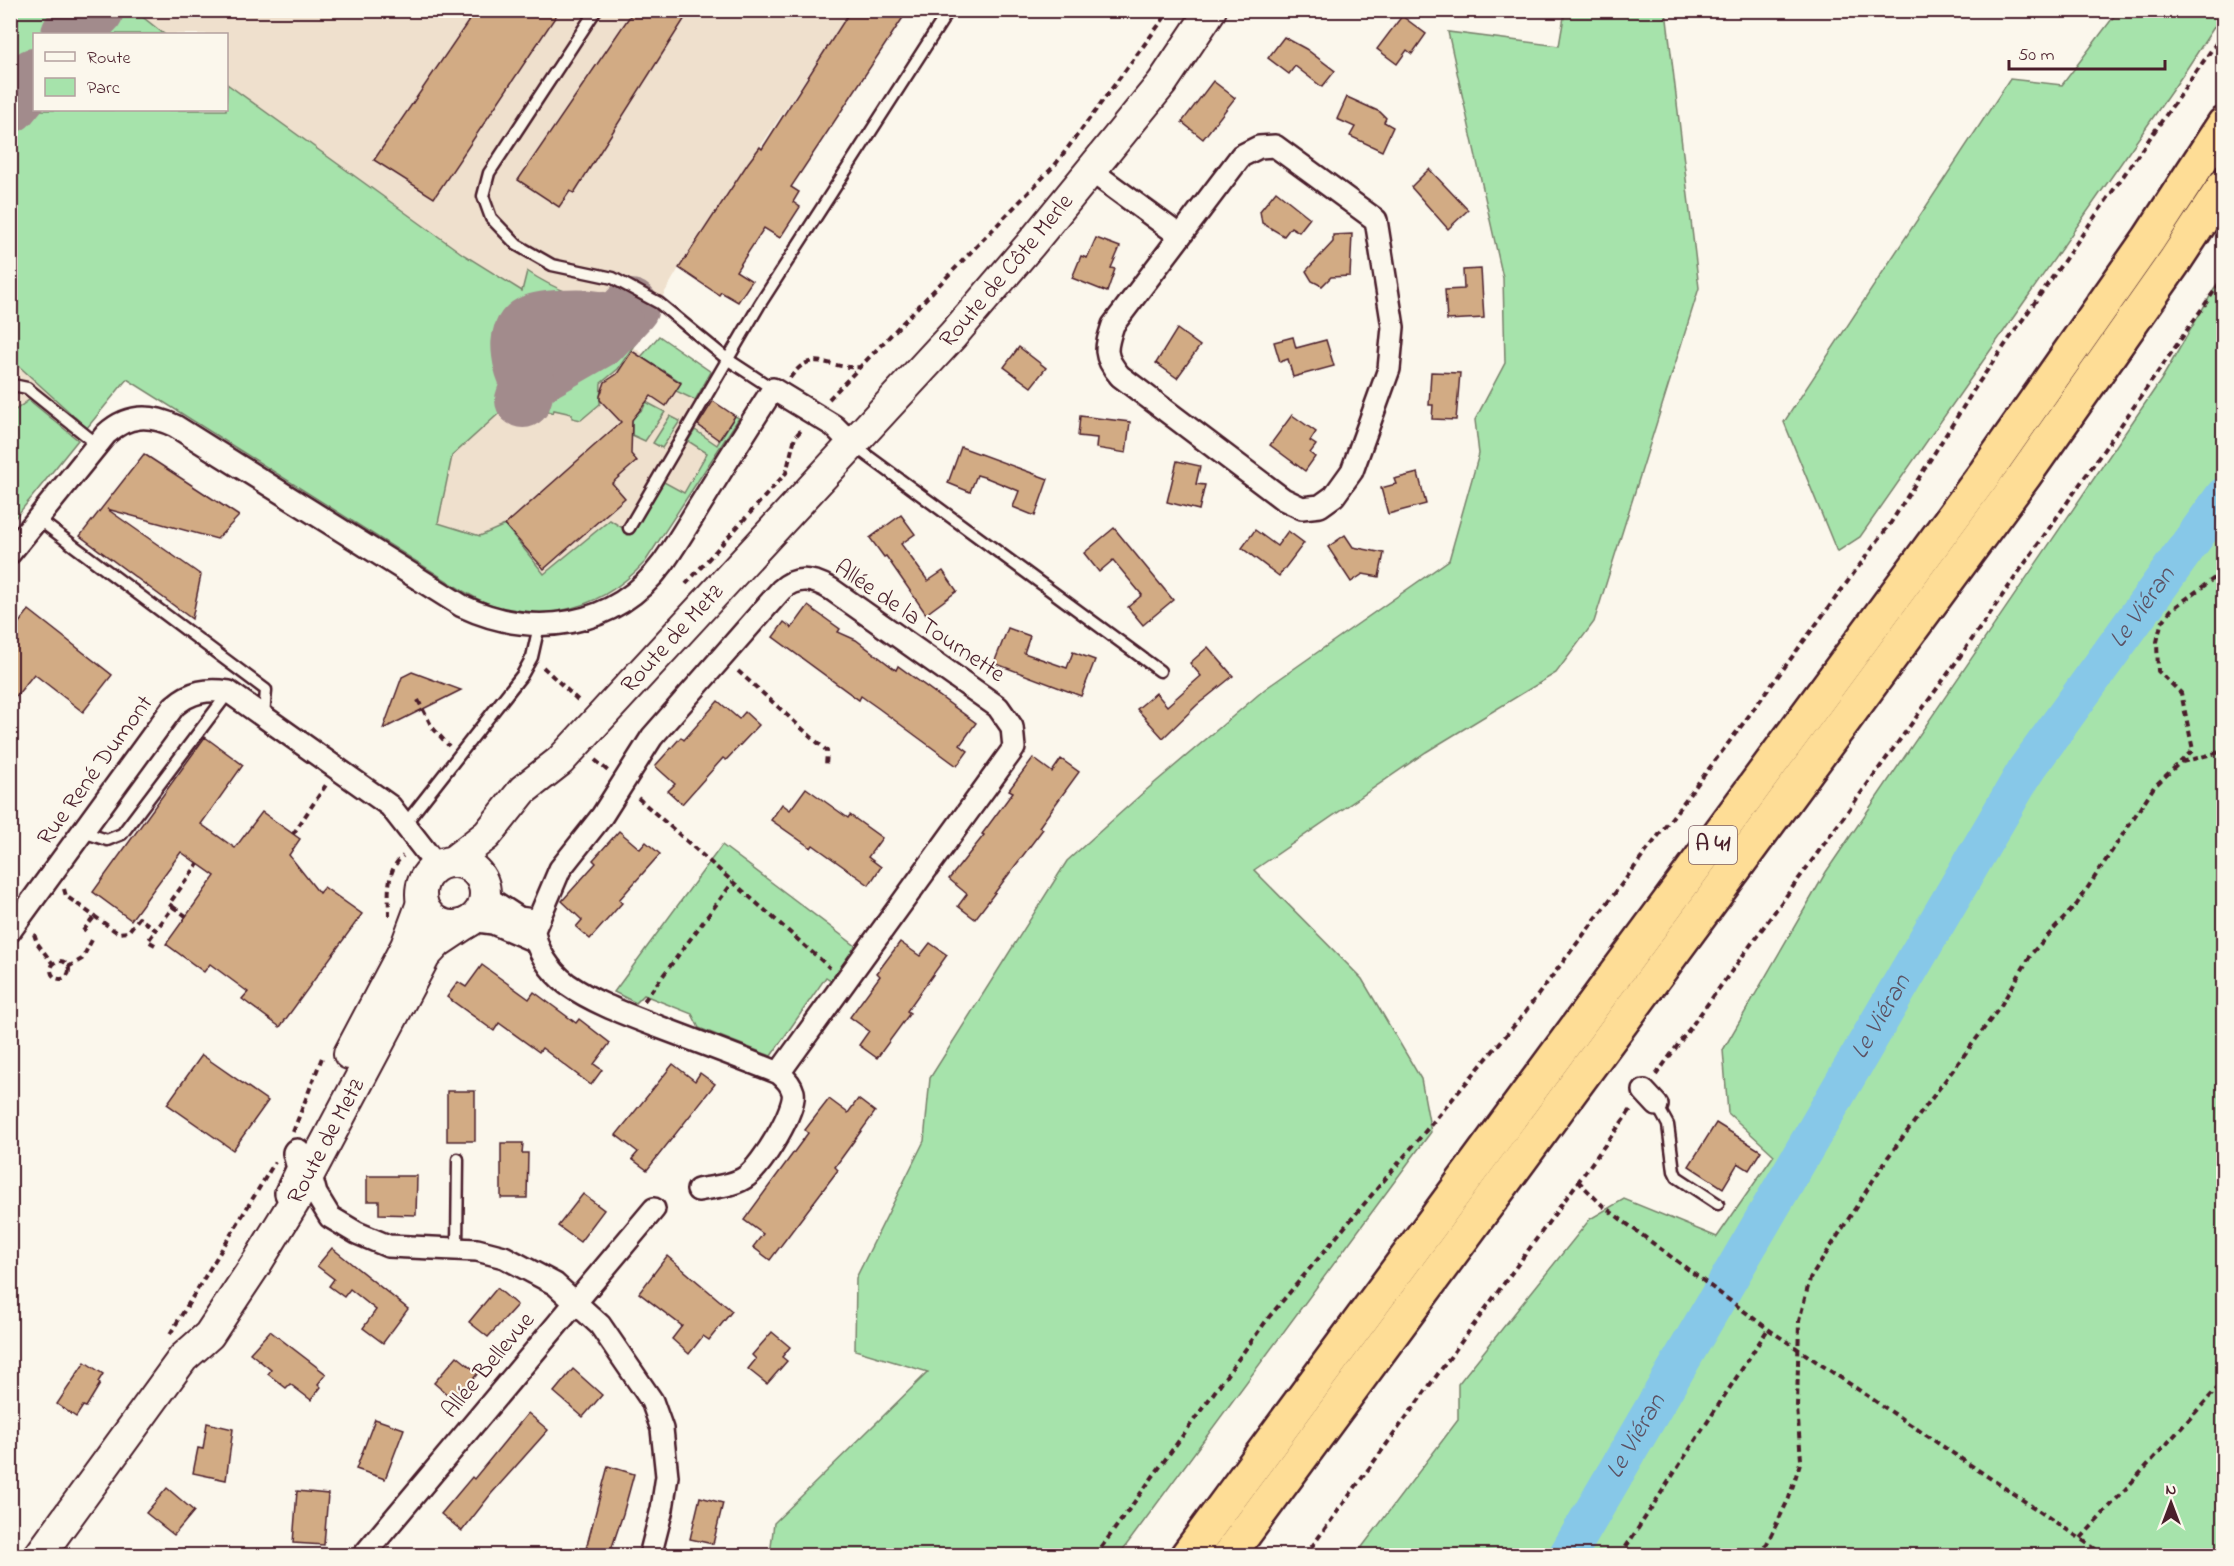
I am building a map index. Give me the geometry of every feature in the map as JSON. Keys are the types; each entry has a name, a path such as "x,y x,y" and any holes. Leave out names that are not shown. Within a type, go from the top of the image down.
{"highway":[{"name":"A 41","path":"1187,1556 1986,472 2149,239 2223,124"},
{"name":"A 41","path":"1228,1556 2024,476 2174,262 2223,186"}],"main road":[{"name":"Route de Côte Merle","path":"785,516 961,326 1162,83 1211,10"},
{"name":"Route de Metz","path":"436,859 487,835 523,790 569,752 785,516"},
{"name":"Route de Metz","path":"174,1349 209,1335 292,1205 294,1154 411,978 438,942 476,907 500,846 538,801 569,752"},
{"path":"436,859 468,866 481,878 476,907 440,923 432,918 422,903 423,882 436,859"},
{"name":"Route de Metz","path":"39,1556 174,1349 192,1326 294,1154 406,946 422,903"}],"street":[{"path":"1275,146 1376,220 1393,327 1389,369 1352,471 1334,496 1320,506 1302,508 1283,499 1120,376 1107,362 1107,344 1113,324 1180,236 1241,156 1259,147 1275,146"},
{"path":"1090,170 1180,236"},
{"path":"10,553 106,434 123,421 146,416 159,418 462,606 505,622 540,626 573,622 606,610 636,591 651,578 776,391 834,426 852,444"},
{"name":"Allée de la Tournette","path":"536,930 561,868 607,809 621,783 652,737 722,656 788,583 810,580 831,589 998,706 1012,727 1014,748 1010,758 939,850 779,1073"},
{"name":"Rue René Dumont","path":"10,931 174,706 184,698 198,692 213,690 229,692"},
{"path":"229,692 390,806 436,859"},
{"path":"476,907 493,923 536,930 545,960 566,983 633,1017 779,1073 788,1082 793,1092 790,1114 754,1168 737,1182 698,1190"},
{"path":"294,1154 330,1217"},
{"path":"292,1205 308,1215 330,1217 382,1244 491,1252 555,1284 576,1301 600,1325 652,1401 662,1429 666,1484 650,1556"},
{"name":"Allée Bellevue","path":"363,1556 654,1209"}],"lane":[{"path":"596,10 489,173 483,196 491,218 517,245 552,265 613,278 659,303 727,359 776,391"},
{"path":"629,528 727,359 949,10"},
{"path":"14,385 27,388 98,445"},
{"path":"852,444 1160,670"},
{"path":"38,519 266,690 264,716"},
{"path":"405,824 522,675 532,657 540,626"},
{"path":"82,832 107,840 122,834 229,692"},
{"path":"1650,1098 1668,1125 1674,1171 1677,1177 1719,1204"},
{"path":"457,1248 458,1158"}],"path":[{"path":"683,587 786,473 795,437 1055,165 1170,10"},
{"path":"1095,1556 1269,1317 1519,1020 1890,524 1977,385 2223,32"},
{"path":"1305,1556 1578,1181 1650,1098 2223,277"},
{"path":"776,391 800,364 812,360 843,368 861,367"},
{"path":"1761,1556 1789,1498 1801,1460 1797,1407 1799,1321 1806,1290 1837,1234 1888,1158 2000,1007 2032,953 2077,904 2154,787 2193,750 2181,693 2158,671 2157,642 2161,624 2171,610 2223,571"},
{"path":"722,656 827,751 826,766"},
{"path":"532,657 580,702"},
{"path":"572,710 588,693"},
{"path":"418,700 432,727 459,754"},
{"path":"2181,762 2223,751"},
{"path":"569,752 621,783 838,976 849,977"},
{"path":"293,834 338,769"},
{"path":"389,921 388,888 394,867 401,857 436,859"},
{"path":"186,916 169,904 198,864"},
{"path":"50,878 61,885 66,896 118,933 128,932 139,918 156,930"},
{"path":"633,1017 733,882"},
{"path":"154,945 148,940 173,907"},
{"path":"83,931 95,916"},
{"path":"33,927 35,940 53,964 51,973 58,979 65,977 68,967 82,959 93,938"},
{"path":"53,964 61,961 68,967"},
{"path":"174,1349 294,1154 325,1053"},
{"path":"1578,1181 1603,1206 1767,1329 2106,1556"},
{"path":"1620,1556 1767,1329"},
{"path":"2081,1539 2223,1381"}],"shaded area":[{"path":"11,11 851,11 679,268 633,347 739,418 645,562 613,591 577,608 539,612 492,606 475,598 127,379 11,523"}],"green space":[{"path":"11,10 78,11 55,33 33,33 33,59 11,88"},
{"path":"118,10 135,11 163,33 85,33"},
{"path":"1565,11 1666,11 1699,288 1594,622 1556,673 1426,752 1254,870 1362,979 1421,1079 1431,1132 1119,1555 770,1555 774,1523 928,1372 855,1350 856,1278 924,1141 930,1078 1067,861 1265,689 1449,560 1479,454 1475,420 1505,363 1503,278 1448,32 1559,46"},
{"path":"2118,11 2224,12 2182,76 1860,537 1837,552 1784,422 2010,79 2062,85"},
{"path":"228,85 464,255 522,291 527,271 568,292 613,304 601,309 536,309 522,314 513,325 508,343 515,374 516,398 452,456 438,523 480,536 505,525 544,574 610,520 632,534 664,482 684,493 707,453 688,441 695,430 717,445 735,416 739,418 645,562 626,580 605,594 560,611 536,613 512,610 487,603 463,591 127,379 87,428 11,359 10,125 33,96 33,111 228,111"},
{"path":"2223,274 2223,1555 1356,1555 1458,1420 1458,1384 1590,1219 1624,1199 1717,1237 1774,1155 1728,1113 1723,1050 1826,872 2161,380"},
{"path":"583,325 591,328 588,337 573,343 565,332 539,340 544,358 541,361 533,353 535,338 546,329"},
{"path":"635,326 647,326 618,369 601,383 600,404 581,420 572,418 572,414 554,410 553,413 533,405 530,400 532,395"},
{"path":"659,336 711,372 695,400 676,391 681,382 641,357"},
{"path":"29,400 78,440 11,523 11,408 14,411"},
{"path":"646,402 665,412 645,441 632,435 632,418 643,409"},
{"path":"670,416 680,421 662,448 653,443"},
{"path":"722,845 857,947 835,983 826,977 771,1056 699,1028 692,1014 644,995 636,1003 614,992"}],"building":[{"path":"476,10 560,10 434,198 374,160"},
{"path":"634,10 690,10 574,193 570,191 559,207 518,180"},
{"path":"851,10 908,10 791,187 799,192 793,202 800,207 780,238 764,228 736,271 752,281 738,302 721,292 719,295 679,268 748,163 760,147 762,149"},
{"path":"1402,16 1426,34 1412,54 1407,50 1397,64 1377,49"},
{"path":"1284,37 1306,49 1335,71 1322,87 1295,66 1289,74 1268,58"},
{"path":"1213,81 1235,98 1203,139 1182,122"},
{"path":"1347,97 1380,112 1386,118 1384,122 1393,127 1382,151 1350,136 1355,127 1337,119"},
{"path":"1429,169 1468,210 1448,229 1411,187"},
{"path":"1276,191 1310,218 1299,232 1291,227 1284,236 1262,223 1260,211"},
{"path":"1352,234 1350,276 1331,277 1322,286 1312,281 1306,271 1333,242 1333,235"},
{"path":"1096,238 1120,247 1111,268 1115,269 1107,292 1072,278 1081,256 1087,258"},
{"path":"1481,269 1484,318 1447,320 1445,290 1464,289 1463,270"},
{"path":"1177,329 1200,346 1177,378 1156,363"},
{"path":"1293,337 1296,348 1326,340 1334,366 1293,377 1288,359 1280,362 1274,342"},
{"path":"1019,347 1046,368 1031,387 1004,367"},
{"path":"632,351 681,383 666,406 651,396 632,420 631,454 637,461 612,483 625,498 544,569 505,525 621,422 600,400 600,396 605,382 617,374"},
{"path":"1431,372 1460,373 1456,420 1432,419 1433,405 1429,405"},
{"path":"713,401 735,416 719,440 698,425"},
{"path":"1292,415 1316,432 1310,441 1316,445 1310,453 1315,457 1305,471 1270,445"},
{"path":"1080,416 1130,422 1126,453 1096,448 1097,438 1078,436"},
{"path":"961,447 1048,479 1035,516 1013,507 1019,491 987,478 977,475 970,492 948,483"},
{"path":"144,454 239,516 217,539 107,509 201,575 192,619 80,536"},
{"path":"1177,461 1200,466 1196,484 1205,485 1199,510 1167,502"},
{"path":"1418,473 1426,504 1388,514 1381,488 1396,484 1394,479"},
{"path":"901,515 915,534 901,544 928,581 943,571 957,591 926,614 886,556 884,557 870,538"},
{"path":"1114,528 1173,600 1143,625 1128,607 1142,595 1113,560 1099,572 1084,553"},
{"path":"1255,530 1277,546 1288,531 1304,543 1279,576 1242,548"},
{"path":"1345,535 1353,547 1384,553 1379,577 1363,574 1351,582 1328,547"},
{"path":"808,606 840,629 838,632 856,640 896,670 898,666 976,723 960,745 968,751 957,766 861,696 859,700 773,637 784,622 792,628"},
{"path":"29,610 112,675 83,712 34,674 10,704 10,634"},
{"path":"1008,628 1030,636 1024,653 1067,668 1073,652 1095,660 1081,696 994,663"},
{"path":"1208,647 1233,676 1197,705 1163,738 1137,709 1156,693 1167,706 1201,676 1190,663"},
{"path":"412,672 461,690 383,729 402,677"},
{"path":"718,701 739,719 745,712 759,725 726,760 723,758 682,804 668,791 675,784 655,766 681,737 684,740"},
{"path":"205,737 243,765 201,824 235,848 262,812 300,839 289,855 319,893 324,887 362,914 280,1027 242,999 248,992 210,964 204,972 166,944 215,876 181,852 131,920 93,892"},
{"path":"1033,758 1052,772 1061,759 1079,772 1039,827 1043,829 975,919 958,906 967,894 949,879 984,835 982,834 1013,792 1009,790"},
{"path":"806,788 848,818 850,815 882,838 868,857 881,867 869,885 813,845 811,848 771,820 782,804 790,810"},
{"path":"619,831 640,849 646,842 660,854 619,900 622,903 590,939 576,927 582,920 562,901 596,863 593,860"},
{"path":"900,942 920,956 930,943 947,955 907,1011 910,1013 877,1058 859,1045 869,1031 850,1017 880,976 877,973"},
{"path":"482,965 529,999 534,992 576,1023 579,1019 610,1043 594,1064 602,1070 591,1085 542,1048 539,1052 499,1023 494,1031 447,997 458,982 466,987"},
{"path":"202,1055 268,1101 233,1150 167,1104"},
{"path":"673,1064 695,1081 700,1073 715,1084 647,1170 632,1159 638,1152 616,1135"},
{"path":"447,1091 475,1091 475,1141 447,1141"},
{"path":"829,1099 848,1113 858,1099 875,1112 835,1167 838,1170 770,1260 753,1247 763,1234 744,1220 808,1133 805,1130"},
{"path":"1716,1123 1761,1151 1749,1170 1738,1163 1723,1188 1689,1166"},
{"path":"501,1143 523,1143 522,1153 528,1153 527,1198 501,1198"},
{"path":"367,1176 417,1176 416,1215 379,1214 379,1201 367,1201"},
{"path":"583,1194 604,1210 580,1242 558,1226"},
{"path":"332,1248 408,1309 383,1343 363,1328 376,1310 350,1289 344,1297 329,1286 334,1279 317,1266"},
{"path":"667,1256 732,1311 709,1340 703,1336 689,1354 672,1339 682,1326 639,1293"},
{"path":"497,1288 517,1305 488,1337 469,1322"},
{"path":"270,1331 326,1374 318,1384 321,1387 311,1400 290,1384 286,1388 268,1374 271,1370 250,1353"},
{"path":"772,1332 790,1347 782,1357 787,1361 767,1384 748,1369 756,1359 752,1355"},
{"path":"457,1356 478,1373 455,1401 434,1383"},
{"path":"85,1362 103,1374 98,1382 100,1384 86,1407 83,1406 76,1417 57,1404"},
{"path":"573,1369 602,1395 583,1417 554,1392"},
{"path":"528,1413 548,1430 491,1494 462,1531 441,1514 472,1477 474,1479"},
{"path":"375,1419 404,1429 385,1479 356,1469"},
{"path":"207,1423 233,1429 226,1480 193,1473 198,1448 203,1449"},
{"path":"608,1466 634,1474 609,1556 584,1556"},
{"path":"167,1488 194,1511 174,1535 146,1513"},
{"path":"297,1491 328,1494 324,1545 293,1543"},
{"path":"700,1497 723,1503 713,1544 690,1539"}],"waterway":[{"name":"Le Viéran","path":"1567,1556 2026,770 2224,496"}],"taxiway":[{"path":"70,33 96,10"},
{"path":"10,105 33,77"},
{"path":"528,381 601,339 631,307"},
{"path":"523,400 527,382 519,343 524,329 536,321 557,318 580,317 602,320 616,325"}]}
